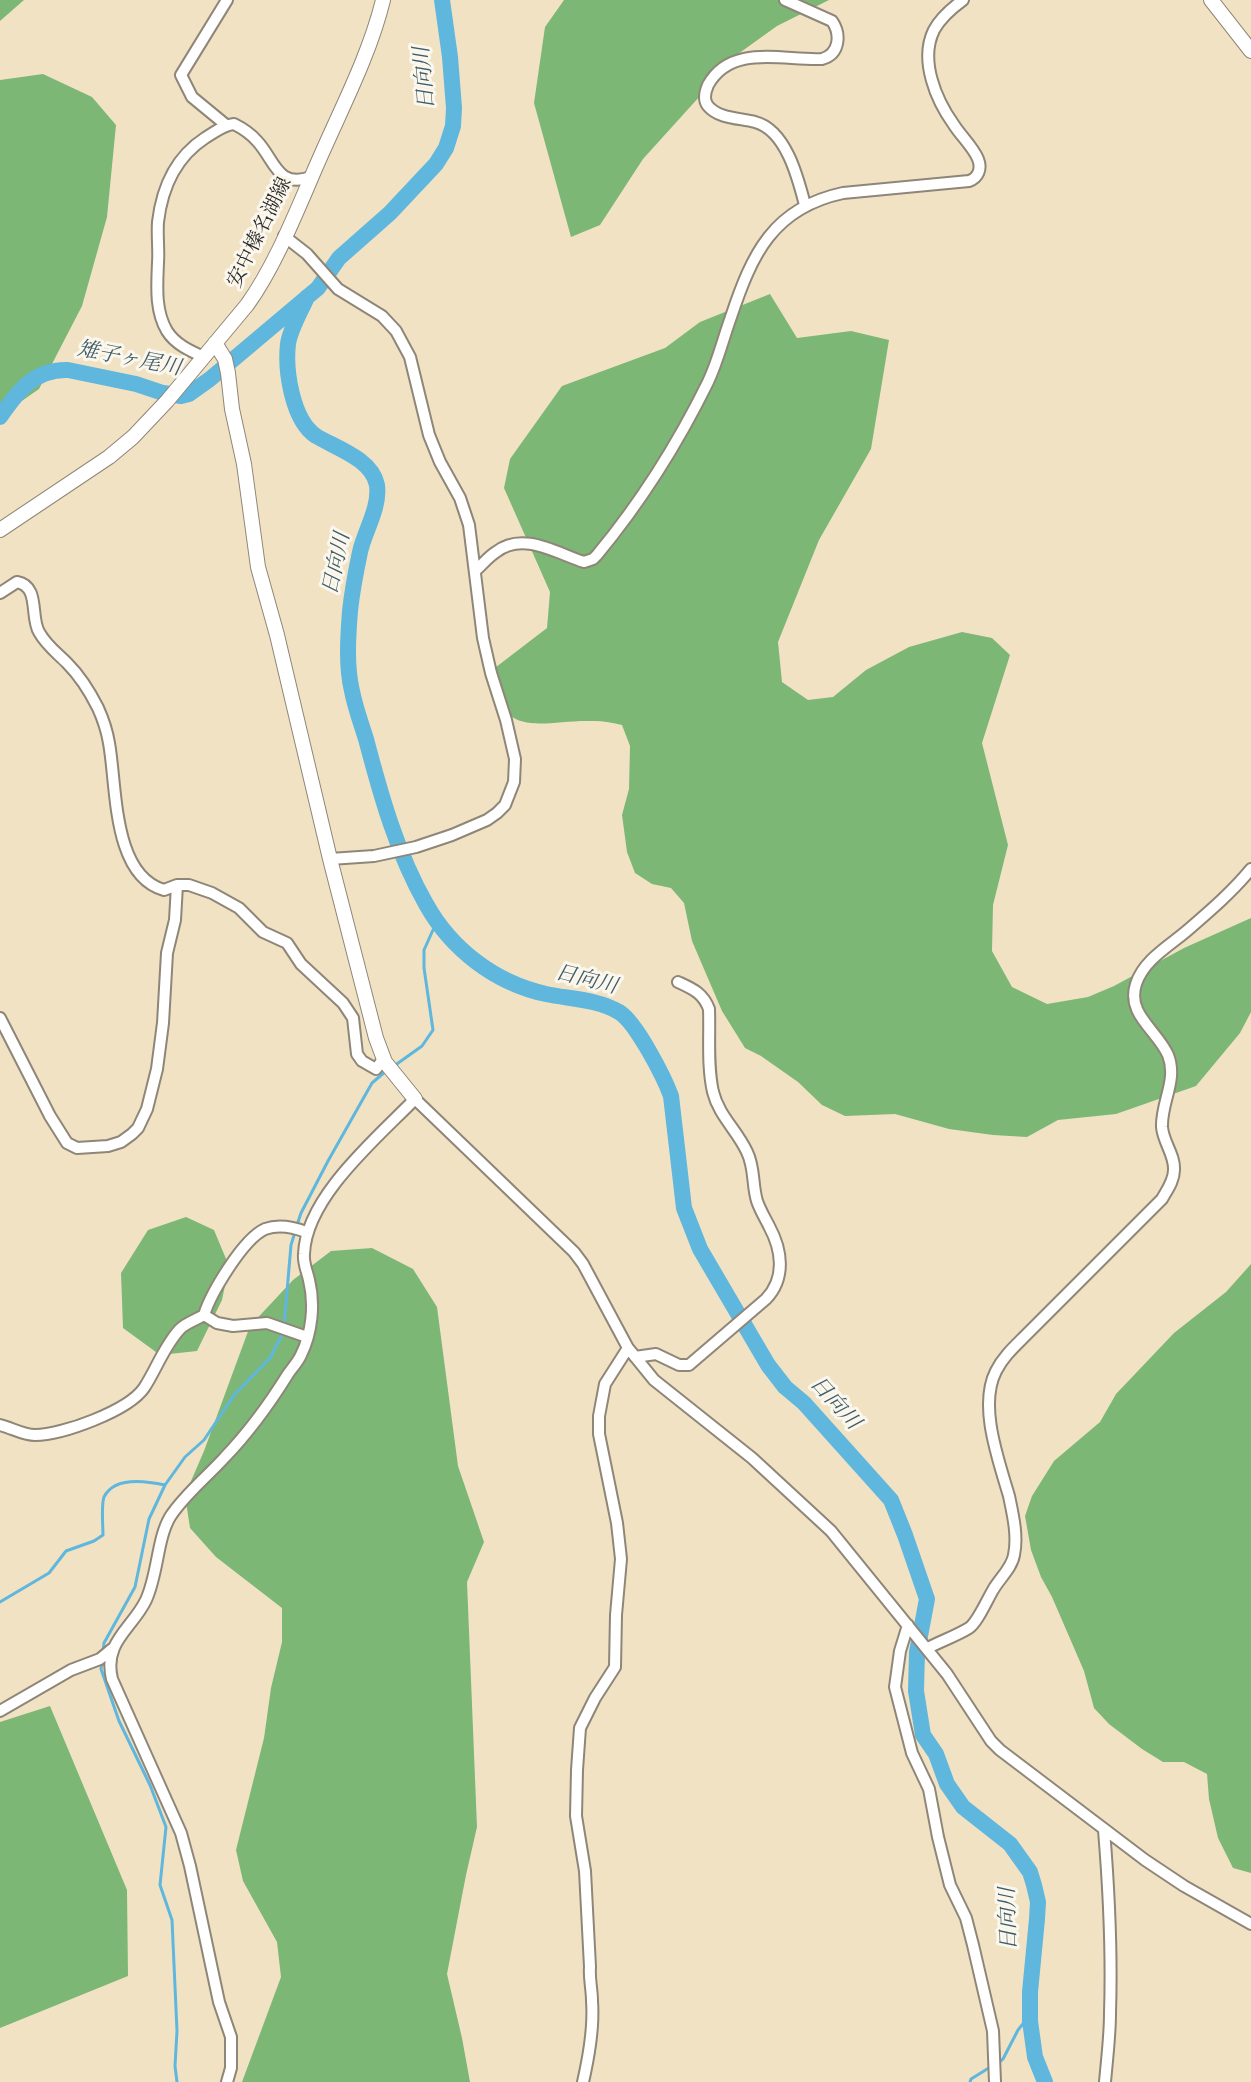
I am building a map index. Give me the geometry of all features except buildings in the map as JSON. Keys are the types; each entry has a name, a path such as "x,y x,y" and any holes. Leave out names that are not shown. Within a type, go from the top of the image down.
{"street":[{"path":"226,125 192,97 181,75 227,0"},
{"name":"安中榛名湖線","path":"0,530 110,457 133,437 167,401 255,295 284,237 373,37 383,0"},
{"path":"785,0 832,21 838,35 834,51 822,59 783,57 737,60 720,70 712,79 705,93 705,99 706,104 718,113 756,122 766,126 774,133 795,171 805,205"},
{"path":"475,571 495,552 514,543 529,543 584,562 597,555 644,491 691,415 720,353 752,265 768,237 778,225 805,205 823,197 969,181 975,178 980,166 978,159 944,110 933,84 928,62 933,31 945,15 963,0"},
{"path":"1211,0 1251,51"},
{"path":"204,357 188,350 172,337 161,317 158,294 158,225 165,192 177,164 196,144 226,125 234,123 257,141 271,164 282,175 302,180 311,177"},
{"path":"284,237 306,254 338,290 382,316 396,331 410,357 429,435 466,514 472,541 479,612 490,673 512,743 515,770 512,789 502,810 487,820 452,836 416,847 374,856 330,860"},
{"path":"215,343 227,366 232,409 244,464 258,567 376,1038 387,1064 415,1099 574,1252 583,1264 631,1353 654,1380 752,1458 831,1531 926,1647 969,1706 991,1741 1000,1750 1104,1830 1184,1886 1251,1924"},
{"path":"0,593 17,582 29,588 39,633 85,684 98,708 109,741 120,827 130,859 138,874 148,883 164,890 177,885 189,885 212,893 239,908 263,933 287,943 301,964 343,1003 353,1017 357,1054 362,1061 376,1070 387,1064"},
{"path":"926,1647 971,1628 1001,1577 1012,1563 1014,1556 1013,1514 994,1443 989,1411 992,1382 996,1370 1007,1354 1161,1199 1172,1183 1174,1164 1162,1126 1172,1072 1168,1056 1160,1041 1134,1007 1133,997 1136,983 1152,960 1209,911 1251,868"},
{"path":"0,1018 50,1116 67,1143 76,1148 108,1146 121,1142 142,1122 157,1069 164,1023 167,954 175,920 177,885"},
{"path":"583,2082 588,2058 592,2000 589,1981 585,1871 576,1816 580,1728 595,1698 615,1667 616,1615 621,1560 617,1523 600,1434 599,1416 605,1384 611,1372 631,1353 656,1354 679,1365 688,1365 766,1299 779,1278 779,1250 758,1203 751,1161 719,1109 713,1091 709,1009 704,996 678,982"},
{"path":"227,2082 231,2068 231,2037 219,2002 181,1833 112,1679 109,1668 110,1657 123,1631 141,1610 151,1588 169,1519 260,1416 301,1356 307,1337 312,1305 312,1292 303,1257 306,1232 314,1215 335,1184 415,1099"},
{"path":"0,1425 37,1435 62,1430 115,1412 143,1390 168,1345 181,1328 204,1315 210,1298 251,1239 273,1227 291,1227 306,1232"},
{"path":"204,1315 218,1323 232,1326 267,1323 307,1337"},
{"path":"910,1628 900,1651 896,1687 912,1754 929,1789 950,1885 966,1918 973,1945 993,2031 995,2082"},
{"path":"0,1711 71,1670 100,1659 114,1647"},
{"path":"1104,1830 1110,1955 1110,2015 1105,2082"}],"green space":[{"path":"0,0 24,0 0,21"},
{"path":"564,0 829,0 777,26 738,54 643,159 600,225 571,237 534,103 545,27"},
{"path":"43,74 92,97 116,125 107,217 82,306 39,389 0,416 0,80"},
{"path":"770,294 797,338 851,331 889,340 871,449 819,540 778,642 782,682 808,700 833,697 866,670 909,647 962,632 992,638 1010,655 982,743 1008,845 993,905 992,951 1012,987 1047,1004 1088,997 1114,986 1184,948 1251,918 1251,1012 1240,1033 1196,1086 1116,1114 1058,1120 1027,1137 949,1129 895,1114 845,1116 822,1105 798,1082 761,1056 745,1048 722,1011 692,941 684,903 671,888 652,884 635,873 627,852 622,815 629,789 630,746 622,725 598,721 528,723 515,719 504,710 495,696 487,674 547,628 550,592 504,488 510,459 562,386 665,348 700,322"},
{"path":"186,1217 214,1230 229,1266 222,1300 197,1351 160,1355 123,1328 121,1273 148,1230"},
{"path":"372,1248 413,1269 437,1307 458,1466 484,1542 467,1582 477,1827 447,1974 470,2082 242,2082 281,1977 277,1942 243,1881 236,1850 264,1738 271,1688 282,1642 282,1608 216,1557 190,1528 185,1495 204,1451 250,1326 293,1280 331,1251"},
{"path":"1251,1264 1251,1873 1233,1868 1218,1838 1209,1799 1207,1774 1184,1762 1163,1762 1109,1724 1094,1708 1084,1671 1031,1550 1025,1516 1032,1496 1054,1461 1100,1422 1116,1394 1174,1333 1226,1292"},
{"path":"50,1706 127,1890 128,1976 0,2028 0,1722"}],"waterway":[{"name":"日向川","path":"0,417 28,383 46,373 56,371 68,370 136,384 163,393 181,396 189,394 318,288 339,258 390,213 436,164 446,148 453,126 454,108 442,0"},
{"name":"日向川","path":"307,297 293,326 288,344 289,380 296,407 308,429 316,436 361,461 374,476 377,485 374,511 362,544 352,596 348,641 349,672 355,703 384,803 406,865 436,920 448,936 476,962 492,973 527,989 593,1002 611,1008 626,1018 633,1027 656,1064 671,1096 684,1208 700,1249 768,1365 785,1387 804,1403 891,1500 927,1599 917,1652 916,1691 923,1735 936,1754 947,1784 963,1807 1010,1844 1030,1872 1034,1885 1038,1902 1030,1992 1030,2021 1035,2057 1045,2082"},
{"path":"394,1066 422,1046 433,1030 424,968 424,950 437,921"},
{"path":"297,1225 328,1161 372,1083 386,1071"},
{"path":"284,1326 291,1245 295,1232"},
{"path":"103,1652 104,1643 135,1587 149,1519 165,1485 185,1457 204,1440 234,1395 270,1358 283,1333"},
{"path":"0,1602 49,1573 66,1551 94,1541 103,1535 103,1501 109,1490 123,1483 132,1482 165,1485"},
{"path":"102,1662 101,1669 119,1721 150,1785 166,1827 160,1885 172,1920 177,2082"},
{"path":"998,2063 1003,2059 1018,2030 1030,2015"},
{"path":"970,2082 971,2079 992,2066"}],"water label":[{"name":"雉子ヶ尾川","path":"129,360"}]}
